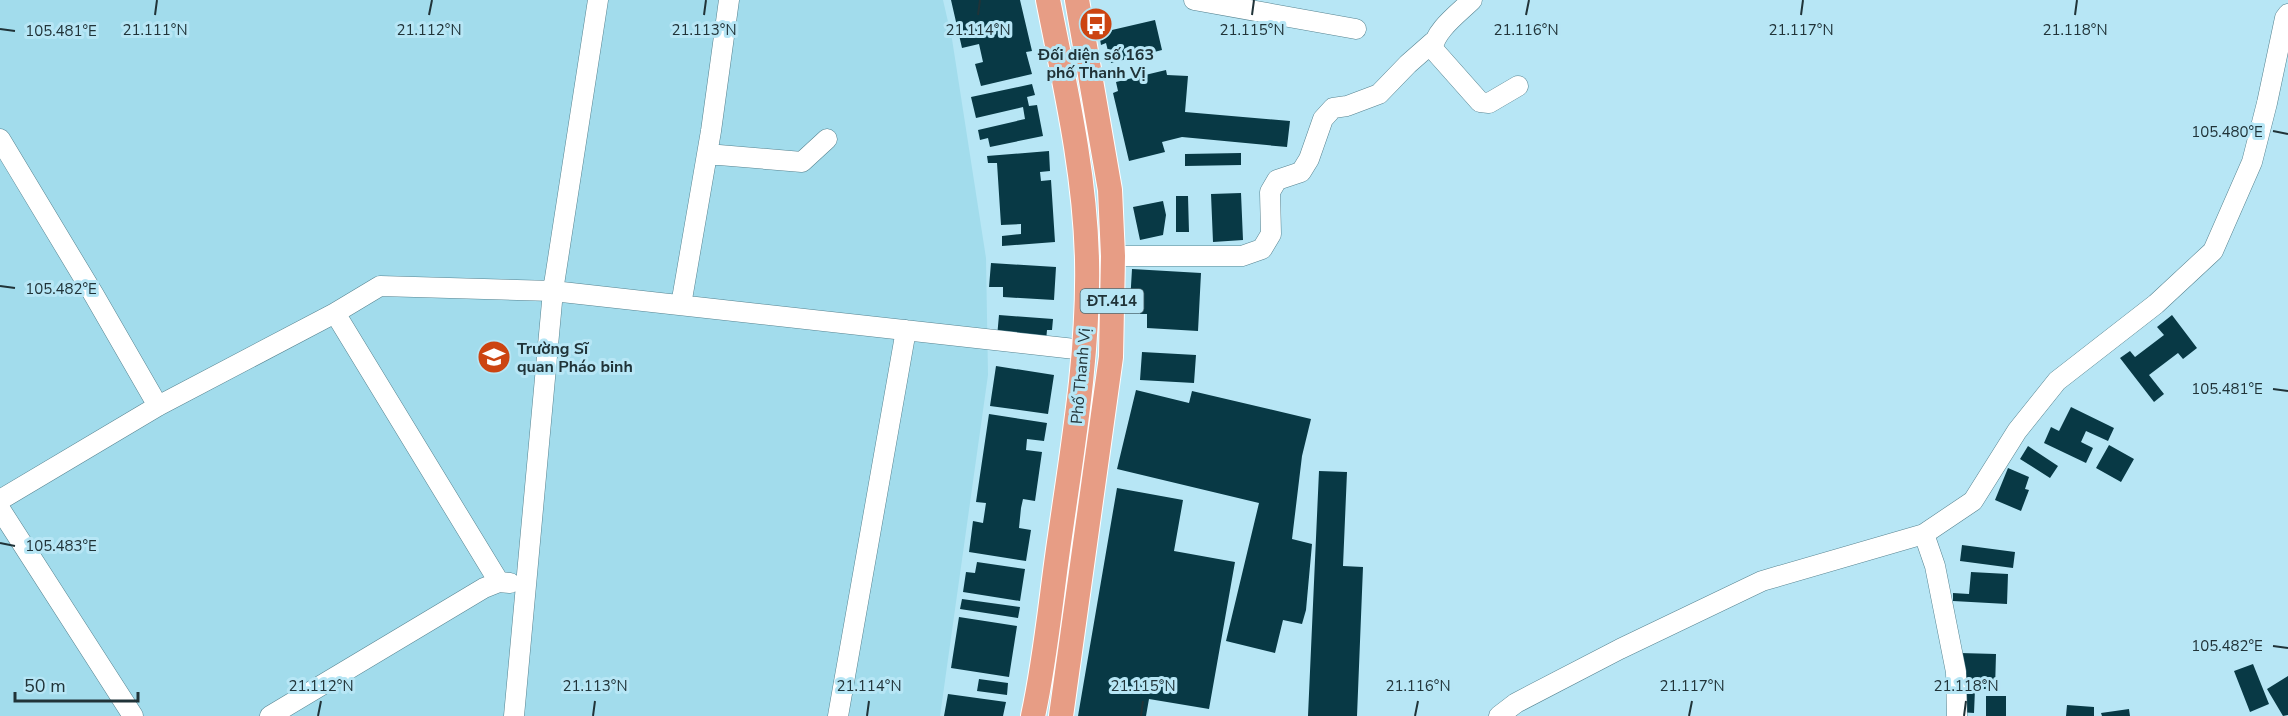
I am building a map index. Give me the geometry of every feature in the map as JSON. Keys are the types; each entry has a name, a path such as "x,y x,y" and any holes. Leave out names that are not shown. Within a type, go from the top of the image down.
{"main road":[{"name":"Phố Thanh Vị","path":"1034,716 1074,438 1084,350 1087,261 1083,190 1048,0"},
{"name":"Phố Thanh Vị","path":"1061,716 1112,357 1113,256 1110,190 1077,0"}],"street":[{"path":"514,716 553,291 598,0"},
{"path":"681,305 707,154 729,0"},
{"path":"1194,0 1219,2 1356,29"},
{"path":"1113,256 1242,256 1262,249 1270,234 1270,192 1277,180 1301,172 1309,159 1323,119 1333,108 1347,106 1379,94 1433,42 1472,0"},
{"path":"1499,716 1516,703 1620,649 1762,581 1924,534 1973,501 2017,431 2057,381 2156,304 2213,251 2252,162 2285,18 2288,14"},
{"path":"1433,42 1433,50 1480,102 1489,103 1518,86"},
{"path":"0,139 158,406"},
{"path":"707,154 802,162 827,139"},
{"path":"0,500 158,406 335,313 380,286 553,291 1084,350"},
{"path":"335,313 499,582"},
{"path":"838,716 906,330"},
{"path":"0,508 133,716"},
{"path":"1924,534 1935,566 1956,672 1957,716"},
{"path":"270,716 484,588 499,582 525,585"}],"shaded area":[{"name":"Trường Sĩ quan Pháo binh","path":"0,0 943,0 952,39 986,258 988,375 940,716 0,716"}],"building":[{"path":"951,0 1020,0 1032,51 1026,52 1032,74 981,86 975,64 983,62 979,44 962,48"},
{"path":"1155,20 1162,50 1111,63 1106,43 1101,45 1099,33"},
{"path":"1166,70 1167,75 1188,76 1185,112 1290,121 1287,147 1182,137 1162,142 1165,152 1129,161 1113,93 1118,91 1116,82"},
{"path":"1032,84 1035,95 1027,97 1029,106 1037,105 1043,136 990,147 988,138 980,140 978,130 1025,119 1023,107 976,118 971,97"},
{"path":"1049,151 1050,171 1040,172 1041,181 1051,180 1055,242 1002,246 1002,236 1021,234 1021,224 1001,225 997,163 988,163 987,156"},
{"path":"1241,153 1241,165 1185,166 1185,154"},
{"path":"1241,193 1243,240 1213,242 1211,194"},
{"path":"1176,196 1188,196 1189,232 1176,232"},
{"path":"1163,201 1166,215 1163,235 1140,240 1133,207"},
{"path":"991,263 1056,267 1054,300 1003,297 1003,287 989,287"},
{"path":"1132,269 1201,273 1198,331 1147,328 1147,314 1140,314 1140,303 1130,303"},
{"path":"999,315 1053,319 1052,330 1047,330 1046,341 997,337"},
{"path":"2172,315 2197,348 2183,359 2178,353 2149,375 2164,394 2154,402 2120,358 2130,351 2135,357 2164,335 2157,327"},
{"path":"1142,352 1196,355 1194,383 1140,380"},
{"path":"996,366 1054,375 1048,414 990,406"},
{"path":"1136,390 1189,403 1192,391 1311,419 1302,456 1292,539 1312,544 1306,610 1302,624 1283,620 1275,653 1226,641 1259,503 1117,469"},
{"path":"2071,407 2114,428 2108,441 2086,431 2081,442 2093,448 2086,463 2044,443 2051,427 2059,431"},
{"path":"989,414 1047,423 1044,441 1027,439 1026,450 1042,452 1035,501 1023,499 1021,508 1019,528 1031,530 1026,561 969,552 973,521 983,523 986,503 976,502"},
{"path":"2109,445 2134,459 2121,482 2096,468"},
{"path":"2028,446 2058,466 2050,478 2020,459"},
{"path":"2008,468 2029,477 2025,489 2029,490 2021,511 1995,500"},
{"path":"1319,471 1347,472 1343,566 1363,567 1357,716 1308,716"},
{"path":"1117,488 1183,500 1174,551 1235,562 1209,709 1149,699 1146,716 1078,716"},
{"path":"1962,545 2015,552 2013,568 1960,561"},
{"path":"977,562 1025,569 1020,601 963,592 966,572 975,573"},
{"path":"1971,572 2008,574 2007,604 1953,601 1953,593 1969,594"},
{"path":"962,599 1020,607 1018,618 960,609"},
{"path":"959,617 1017,626 1009,677 951,668"},
{"path":"1960,653 1996,654 1995,689 1975,689 1974,713 1959,712"},
{"path":"2253,664 2269,704 2250,712 2234,671"},
{"path":"2288,676 2288,715 2283,716 2267,689"},
{"path":"979,679 1008,683 1007,695 977,691"},
{"path":"948,694 1006,702 1003,716 944,716"},
{"path":"1986,696 2006,696 2006,716 1986,716"},
{"path":"2067,705 2094,707 2094,716 2066,716"},
{"path":"2129,709 2130,716 2102,716 2101,713"}],"place":[{"name":"Đối diện số 163 phố Thanh Vị","path":"1096,24"},
{"name":"Trường Sĩ quan Pháo binh","path":"494,357"}]}
